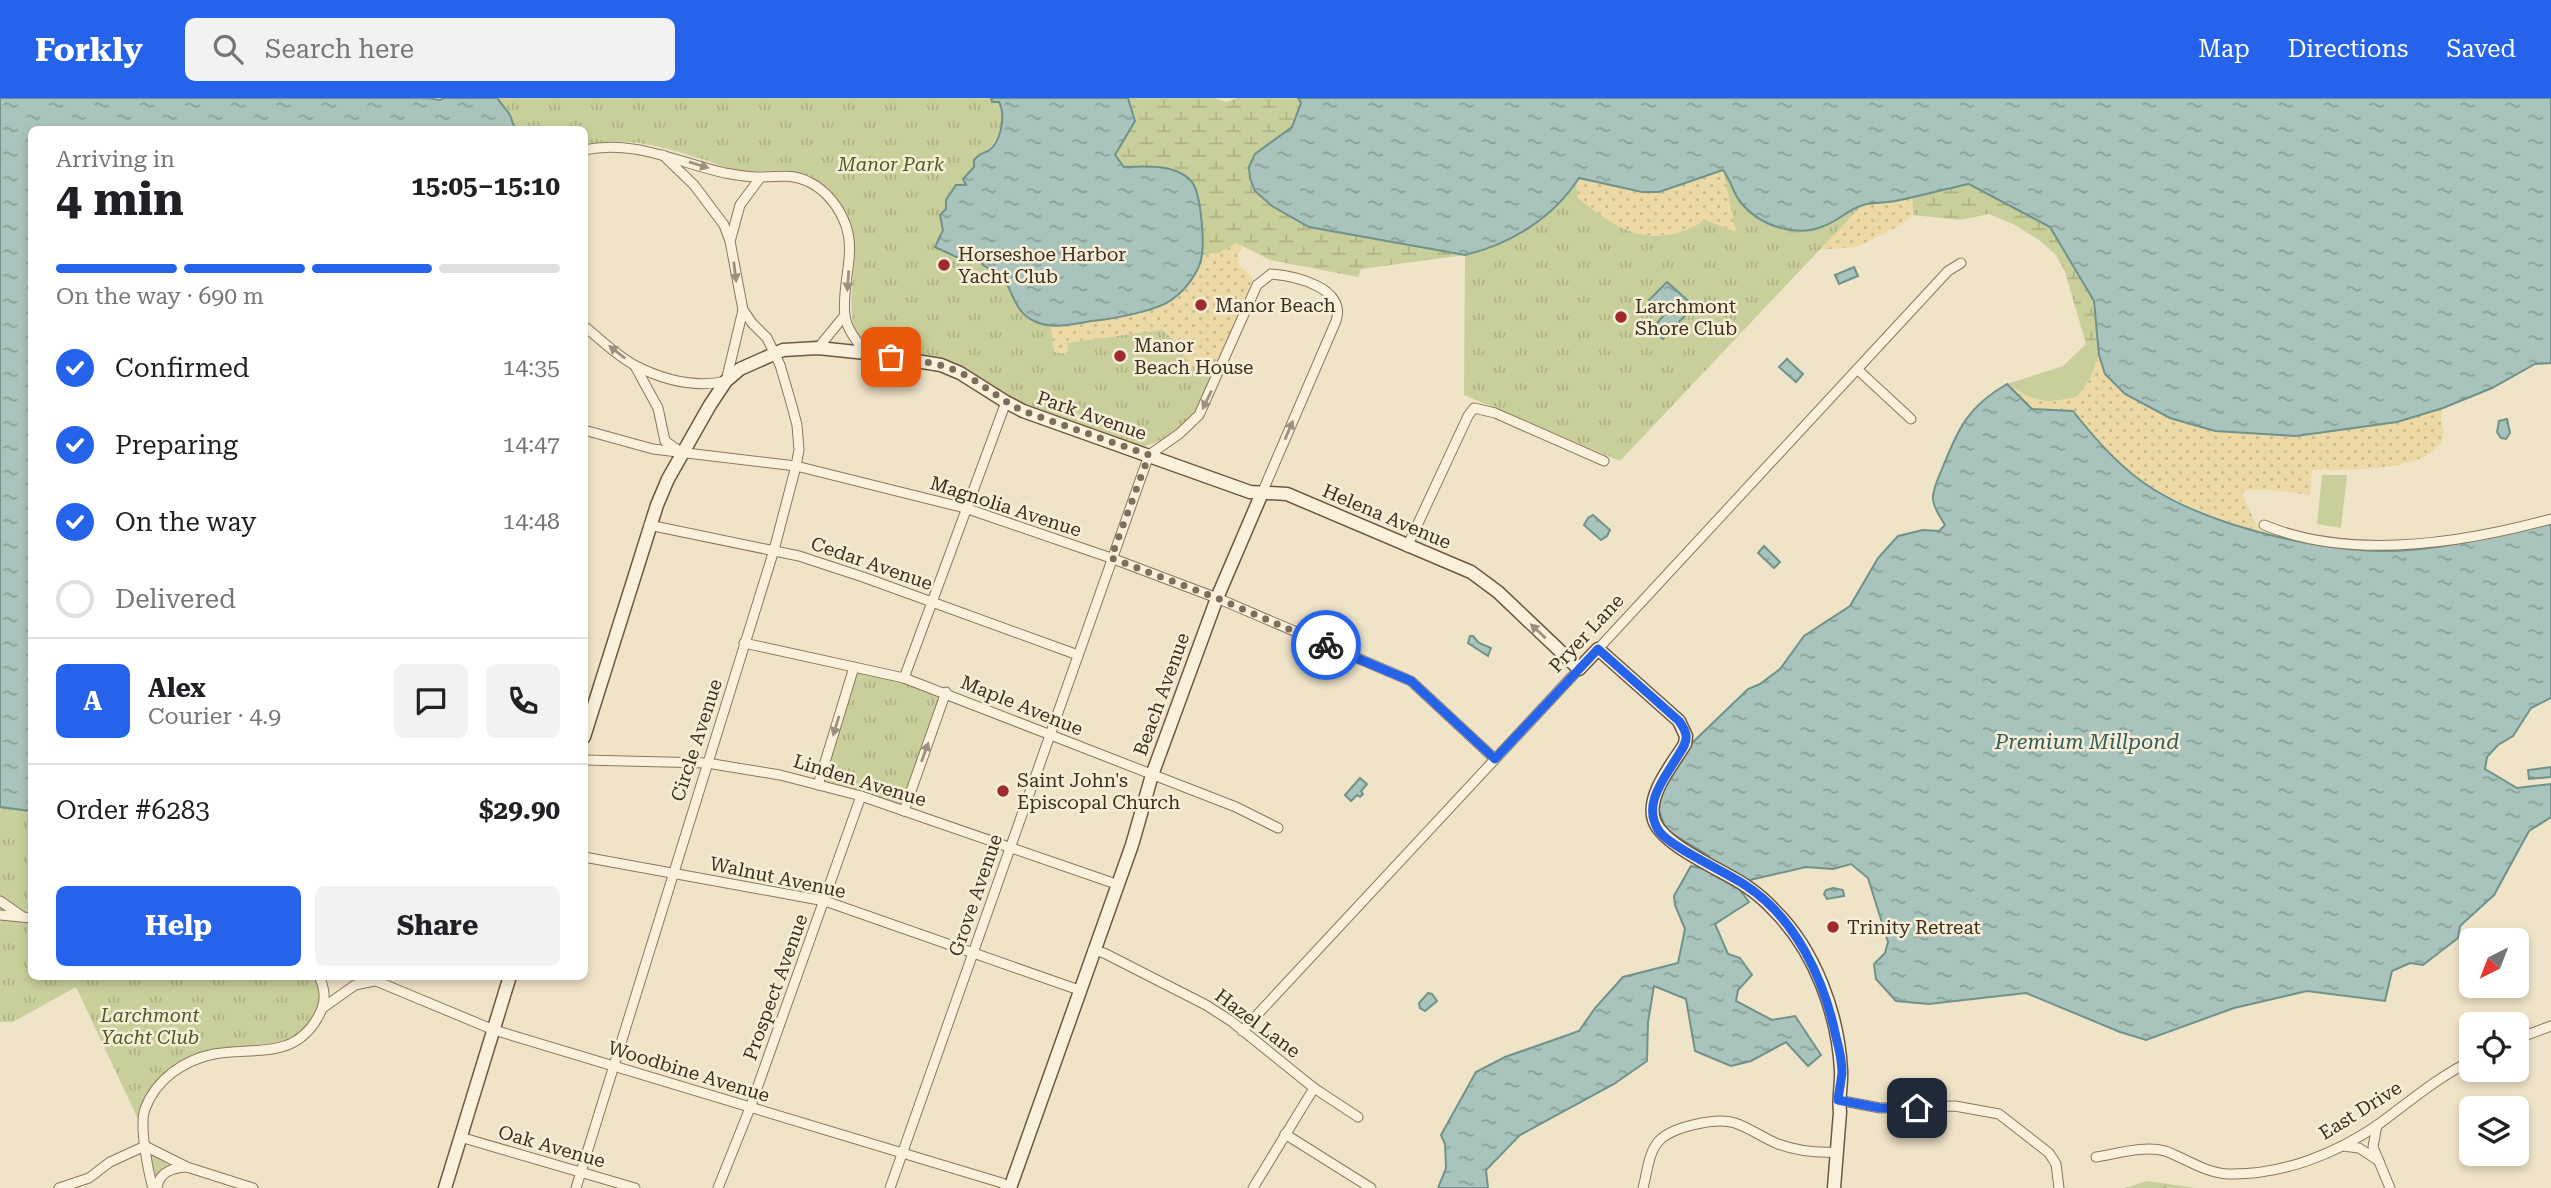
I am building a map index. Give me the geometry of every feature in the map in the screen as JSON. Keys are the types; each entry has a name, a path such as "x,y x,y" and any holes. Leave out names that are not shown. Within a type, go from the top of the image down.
{"street":[{"path":"588,150 614,148 663,155 725,173 760,177 777,174 809,181 832,200 842,217 849,241 845,316 855,339 866,353"},
{"name":"Circle Avenue","path":"576,1188 707,763 727,709 744,643 774,550 799,450 797,425 780,365 767,338 743,310 730,241 724,225 694,185 663,155"},
{"name":"Circle Avenue","path":"730,241 740,205 760,177"},
{"name":"Pryer Lane","path":"1242,1031 1948,271 1961,263"},
{"name":"Park Avenue","path":"588,329 635,366 696,385 726,381 740,369 774,352 818,348 941,365 969,377 1006,402 1149,455 1180,434 1199,415 1258,285 1265,277 1271,274 1282,275 1314,285 1335,301"},
{"name":"Beach Avenue","path":"1009,1188 1132,845 1152,775 1217,598 1336,321 1338,309 1335,301"},
{"name":"Circle Avenue","path":"726,381 743,310"},
{"path":"818,348 845,316"},
{"name":"Park Avenue","path":"635,366 658,408 665,441 683,453"},
{"path":"1857,369 1911,419"},
{"path":"588,724 649,525 668,479 726,381"},
{"path":"904,678 1006,402"},
{"path":"1407,547 1474,408 1495,413 1604,461"},
{"name":"Magnolia Avenue","path":"588,431 653,449 796,466 965,508 1111,558 1217,598 1411,681 1495,759"},
{"name":"Helena Avenue","path":"1149,455 1250,492 1287,494 1471,572 1498,592 1579,669"},
{"name":"Grove Avenue","path":"890,1188 1149,455"},
{"path":"2263,525 2282,533 2346,544 2420,544 2465,538 2551,519"},
{"name":"Cedar Avenue","path":"649,525 774,550 863,577 1078,655"},
{"name":"Maple Avenue","path":"744,643 904,678 946,692 1049,736 1236,807 1278,828"},
{"path":"1598,649 1679,721 1684,729 1685,744 1657,791 1652,805 1654,819 1661,833 1671,843 1745,885 1776,911 1818,976 1830,1007 1842,1073 1838,1100 1840,1112 1834,1188"},
{"path":"818,785 854,667"},
{"path":"904,811 946,692"},
{"name":"Linden Avenue","path":"588,760 707,763 780,775 861,796 1116,884"},
{"name":"Prospect Avenue","path":"718,1188 750,1108 861,796"},
{"name":"Walnut Avenue","path":"588,857 825,901 1079,990"},
{"path":"0,901 28,918"},
{"path":"0,915 28,918"},
{"name":"Hazel Lane","path":"1093,950 1206,1005 1314,1088 1358,1117"},
{"path":"320,980 325,994 324,1007"},
{"path":"445,1188 509,980"},
{"path":"155,1188 146,1165 144,1111 170,1073 193,1060 214,1054 275,1049 291,1044 310,1031 324,1007 355,985 374,981"},
{"name":"Woodbine Avenue","path":"374,981 386,981 494,1030 1002,1183 1009,1188"},
{"path":"2529,1034 2551,1026"},
{"name":"East Drive","path":"2096,1157 2156,1149 2205,1170 2228,1174 2288,1166 2343,1146 2459,1067"},
{"path":"1253,1188 1314,1088"},
{"path":"1838,1100 1880,1108 1955,1106 1999,1114 2049,1153 2056,1164 2059,1188"},
{"path":"1643,1188 1651,1156 1658,1142 1677,1131 1706,1123 1732,1122 1779,1144 1818,1153 1837,1152"},
{"path":"2377,1125 2373,1147 2390,1188"},
{"path":"1285,1134 1371,1188"},
{"name":"Oak Avenue","path":"460,1138 635,1188"},
{"path":"145,1146 187,1167 253,1188"},
{"path":"59,1188 89,1178 110,1162 145,1146"},
{"path":"2343,1146 2359,1148 2380,1162"},
{"path":"155,1188 165,1173 174,1168 187,1167"}],"green space":[{"name":"Manor Park","path":"497,98 991,98 992,102 999,102 1002,113 997,137 989,149 976,157 975,167 966,176 966,185 956,185 946,200 946,209 940,215 943,230 967,261 972,251 983,264 1003,276 1021,312 1032,321 1051,327 1054,352 1068,354 1067,343 1162,330 1174,340 1192,369 1204,372 1216,367 1196,412 1177,430 1152,444 1136,447 1050,417 1013,400 959,366 877,348 862,341 856,332 851,308 854,247 849,225 834,195 813,178 790,171 739,171 647,144 616,141 588,145 588,126 514,126 510,115"},
{"path":"1128,98 1214,98 1226,102 1237,98 1298,98 1301,103 1292,127 1255,154 1255,191 1272,206 1309,227 1465,255 1361,269 1358,277 1270,260 1236,243 1219,253 1202,255 1198,198 1144,166 1124,167 1114,155 1135,121"},
{"path":"1723,170 1862,205 1620,461 1464,395 1465,255 1488,249 1558,205 1576,184 1578,198 1609,221 1639,234 1670,235 1706,220 1736,232"},
{"path":"1969,184 2050,227 2094,301 2099,355 2092,346 2086,344 2065,272 2056,255 2039,240 2015,225 1989,214 1961,220 1913,215 1912,197"},
{"path":"2086,344 2092,346 2099,355 2090,379 2077,397 2056,401 2040,400 2007,384 2063,366"},
{"path":"2322,475 2347,475 2341,528 2317,524"},
{"path":"856,670 892,677 942,695 902,808 822,783"},
{"name":"Larchmont Yacht Club","path":"0,807 28,811 28,980 319,980 324,993 310,1030 291,1042 219,1052 171,1071 143,1109 144,1132 76,987 13,1022 0,1022"},
{"path":"149,1153 171,1166 156,1182"},
{"path":"2147,1181 2196,1188 2125,1188"}],"sand":[{"path":"1723,170 1737,233 1706,220 1670,235 1639,234 1609,221 1578,198 1576,184 1579,178 1642,192 1688,183"},
{"path":"1912,197 1913,215 1899,226 1856,247 1819,250 1862,205"},
{"name":"Manor Beach","path":"1236,243 1242,247 1238,255 1239,265 1253,278 1216,367 1205,372 1192,369 1174,340 1067,343 1068,354 1054,352 1051,327 1115,318 1163,305 1182,291 1202,255 1219,253"},
{"path":"2099,355 2105,374 2215,431 2296,436 2397,422 2443,408 2442,440 2430,453 2399,465 2312,470 2310,495 2273,490 2246,490 2242,494 2260,532 2218,518 2157,490 2120,465 2073,412 2032,409 2007,384 2040,400 2056,401 2077,397 2090,379"}],"water":[{"path":"0,98 497,98 510,115 514,126 28,126 28,811 0,807"},
{"path":"991,98 1128,98 1135,121 1115,155 1124,167 1159,167 1185,175 1197,195 1202,227 1201,260 1192,279 1179,294 1167,303 1135,314 1070,325 1041,324 1023,313 1002,276 982,264 973,252 967,262 935,247 943,230 940,215 946,209 946,200 956,185 966,185 963,179 974,167 974,160 992,147 999,135 1001,108 999,102 992,102"},
{"path":"1298,98 2551,98 2551,363 2535,364 2492,388 2443,408 2397,422 2296,436 2215,431 2170,418 2125,394 2105,374 2099,355 2094,301 2050,227 1969,184 1895,201 1863,205 1824,226 1802,231 1779,228 1758,218 1738,199 1723,170 1659,192 1642,192 1579,178 1557,205 1530,227 1499,244 1465,255 1309,227 1272,206 1255,191 1249,167 1255,154 1292,127 1301,103"},
{"path":"1854,267 1858,276 1839,284 1835,275"},
{"path":"1667,282 1694,306 1663,339 1652,329 1664,315 1649,300"},
{"path":"1787,359 1803,374 1796,382 1779,367"},
{"name":"Premium Millpond","path":"2007,384 2032,409 2073,411 2110,453 2153,489 2210,516 2277,537 2346,549 2409,550 2463,543 2551,523 2551,698 2531,708 2513,736 2498,745 2487,757 2485,769 2517,788 2551,784 2551,817 2529,831 2494,895 2460,926 2458,938 2423,965 2410,963 2392,971 2385,1001 2307,991 2234,1008 2146,1040 2026,993 1929,1004 1896,1001 1876,979 1874,964 1885,953 1888,942 1868,878 1851,864 1833,869 1806,867 1747,881 1740,890 1749,902 1715,924 1728,954 1740,958 1752,975 1738,990 1736,1001 1772,1020 1795,1016 1821,1055 1808,1066 1786,1042 1751,1061 1731,1066 1695,1051 1686,999 1654,986 1648,1022 1647,1061 1614,1084 1520,1135 1486,1170 1488,1188 1438,1188 1446,1168 1445,1144 1441,1135 1476,1072 1505,1057 1579,1031 1595,1008 1623,977 1678,963 1685,929 1674,896 1691,866 1700,868 1709,856 1666,830 1656,802 1690,745 1748,689 1760,684 1780,669 1804,636 1850,606 1878,558 1898,536 1923,530 1939,531 1945,525 1933,500 1936,484 1959,430 1973,410"},
{"path":"2507,419 2510,433 2506,439 2501,438 2497,432 2499,421"},
{"path":"1593,515 1610,530 1601,540 1584,525"},
{"path":"1764,546 1780,562 1774,568 1758,553"},
{"path":"1470,636 1491,648 1488,656 1468,643"},
{"path":"2551,767 2551,777 2529,779 2528,770"},
{"path":"1360,778 1367,784 1361,791 1363,794 1360,797 1357,795 1351,801 1345,795"},
{"path":"1826,890 1843,890 1844,896 1827,899 1824,894"},
{"path":"1428,993 1437,1001 1425,1011 1420,1008 1419,1003"}],"way so far":[{"path":"891,357 941,365 960,373 1023,411 1149,455 1111,558 1217,598 1326,645"}],"place":[{"name":"Horseshoe Harbor Yacht Club","path":"944,265"},
{"name":"Manor Beach","path":"1201,305"},
{"name":"Larchmont Shore Club","path":"1621,317"},
{"name":"Manor Beach House","path":"1120,356"},
{"name":"Saint John's Episcopal Church","path":"1003,791"},
{"name":"Trinity Retreat","path":"1833,927"}],"route":[{"path":"1326,645 1411,681 1495,759 1598,649 1679,721 1684,729 1685,744 1657,791 1652,805 1654,819 1661,833 1671,843 1745,885 1776,911 1791,930 1818,976 1830,1007 1840,1055 1842,1073 1838,1100 1880,1108 1917,1108"}]}
